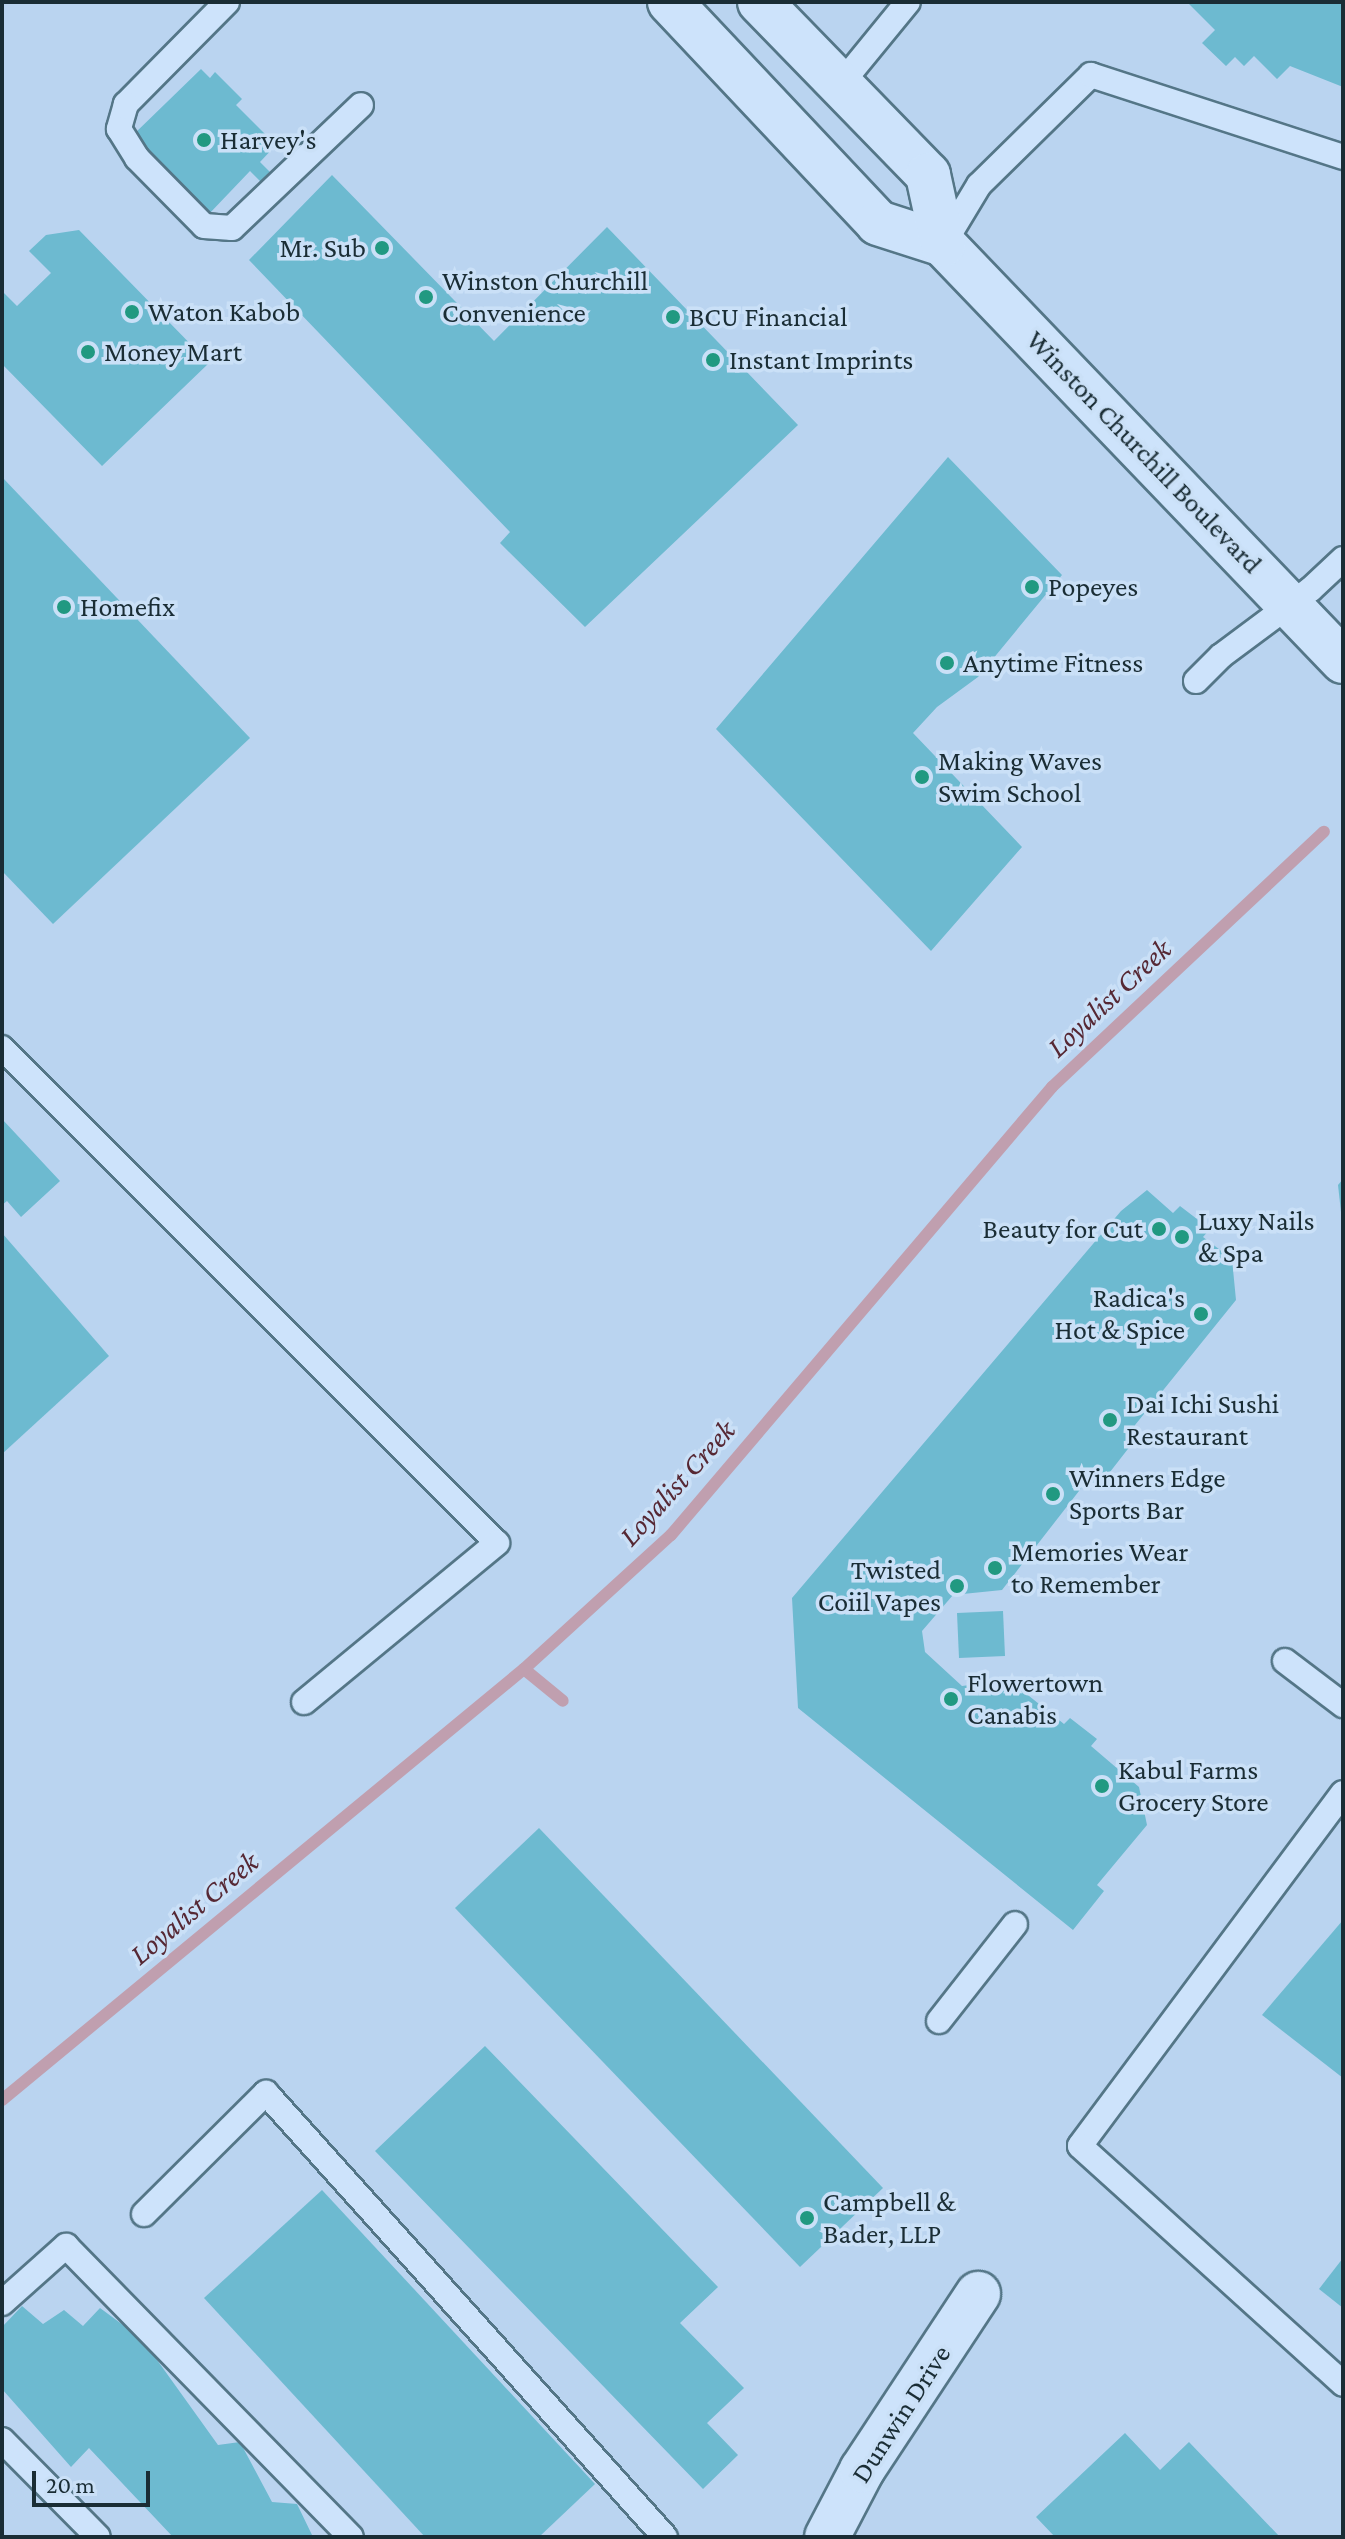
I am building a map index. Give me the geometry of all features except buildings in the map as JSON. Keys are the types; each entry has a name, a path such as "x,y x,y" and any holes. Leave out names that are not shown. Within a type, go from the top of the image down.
{"main road":[{"name":"Winston Churchill Boulevard","path":"670,2 878,223 943,244 1343,661"},
{"path":"760,2 928,175 943,244"},
{"name":"Dunwin Drive","path":"827,2537 862,2470 978,2294"}],"lane":[{"path":"227,2 126,104 119,129 137,158 204,226 232,228 361,105"},
{"path":"840,85 908,2"},
{"path":"943,244 979,185 1091,75 1343,157"},
{"path":"1196,681 1221,656 1343,559"},
{"path":"2,1048 497,1543 304,1702"},
{"path":"1285,1661 1343,1705"},
{"path":"1343,1793 1080,2146 1343,2384"},
{"path":"939,2021 1015,1924"},
{"path":"144,2214 266,2093 660,2535"},
{"path":"2,2303 66,2246 351,2537"},
{"path":"2,2440 98,2537"}],"waterway":[{"name":"Loyalist Creek","path":"2,2100 524,1669 671,1535 1052,1087 1324,832"},
{"path":"524,1669 563,1701"}],"place":[{"name":"Harvey's","path":"204,140"},
{"name":"Mr. Sub","path":"382,248"},
{"name":"Winston Churchill Convenience","path":"426,297"},
{"name":"Waton Kabob","path":"132,312"},
{"name":"BCU Financial","path":"673,317"},
{"name":"Money Mart","path":"88,352"},
{"name":"Instant Imprints","path":"713,360"},
{"name":"Popeyes","path":"1032,587"},
{"name":"Homefix","path":"64,607"},
{"name":"Anytime Fitness","path":"947,663"},
{"name":"Making Waves Swim School","path":"922,777"},
{"name":"Beauty for Cut","path":"1159,1229"},
{"name":"Luxy Nails & Spa","path":"1182,1237"},
{"name":"Radica's Hot & Spice","path":"1201,1314"},
{"name":"Dai Ichi Sushi Restaurant","path":"1110,1420"},
{"name":"Winners Edge Sports Bar","path":"1053,1494"},
{"name":"Memories Wear to Remember","path":"995,1568"},
{"name":"Twisted Coiil Vapes","path":"957,1586"},
{"name":"Flowertown Canabis","path":"951,1699"},
{"name":"Kabul Farms Grocery Store","path":"1102,1786"},
{"name":"Campbell & Bader, LLP","path":"807,2218"}]}
